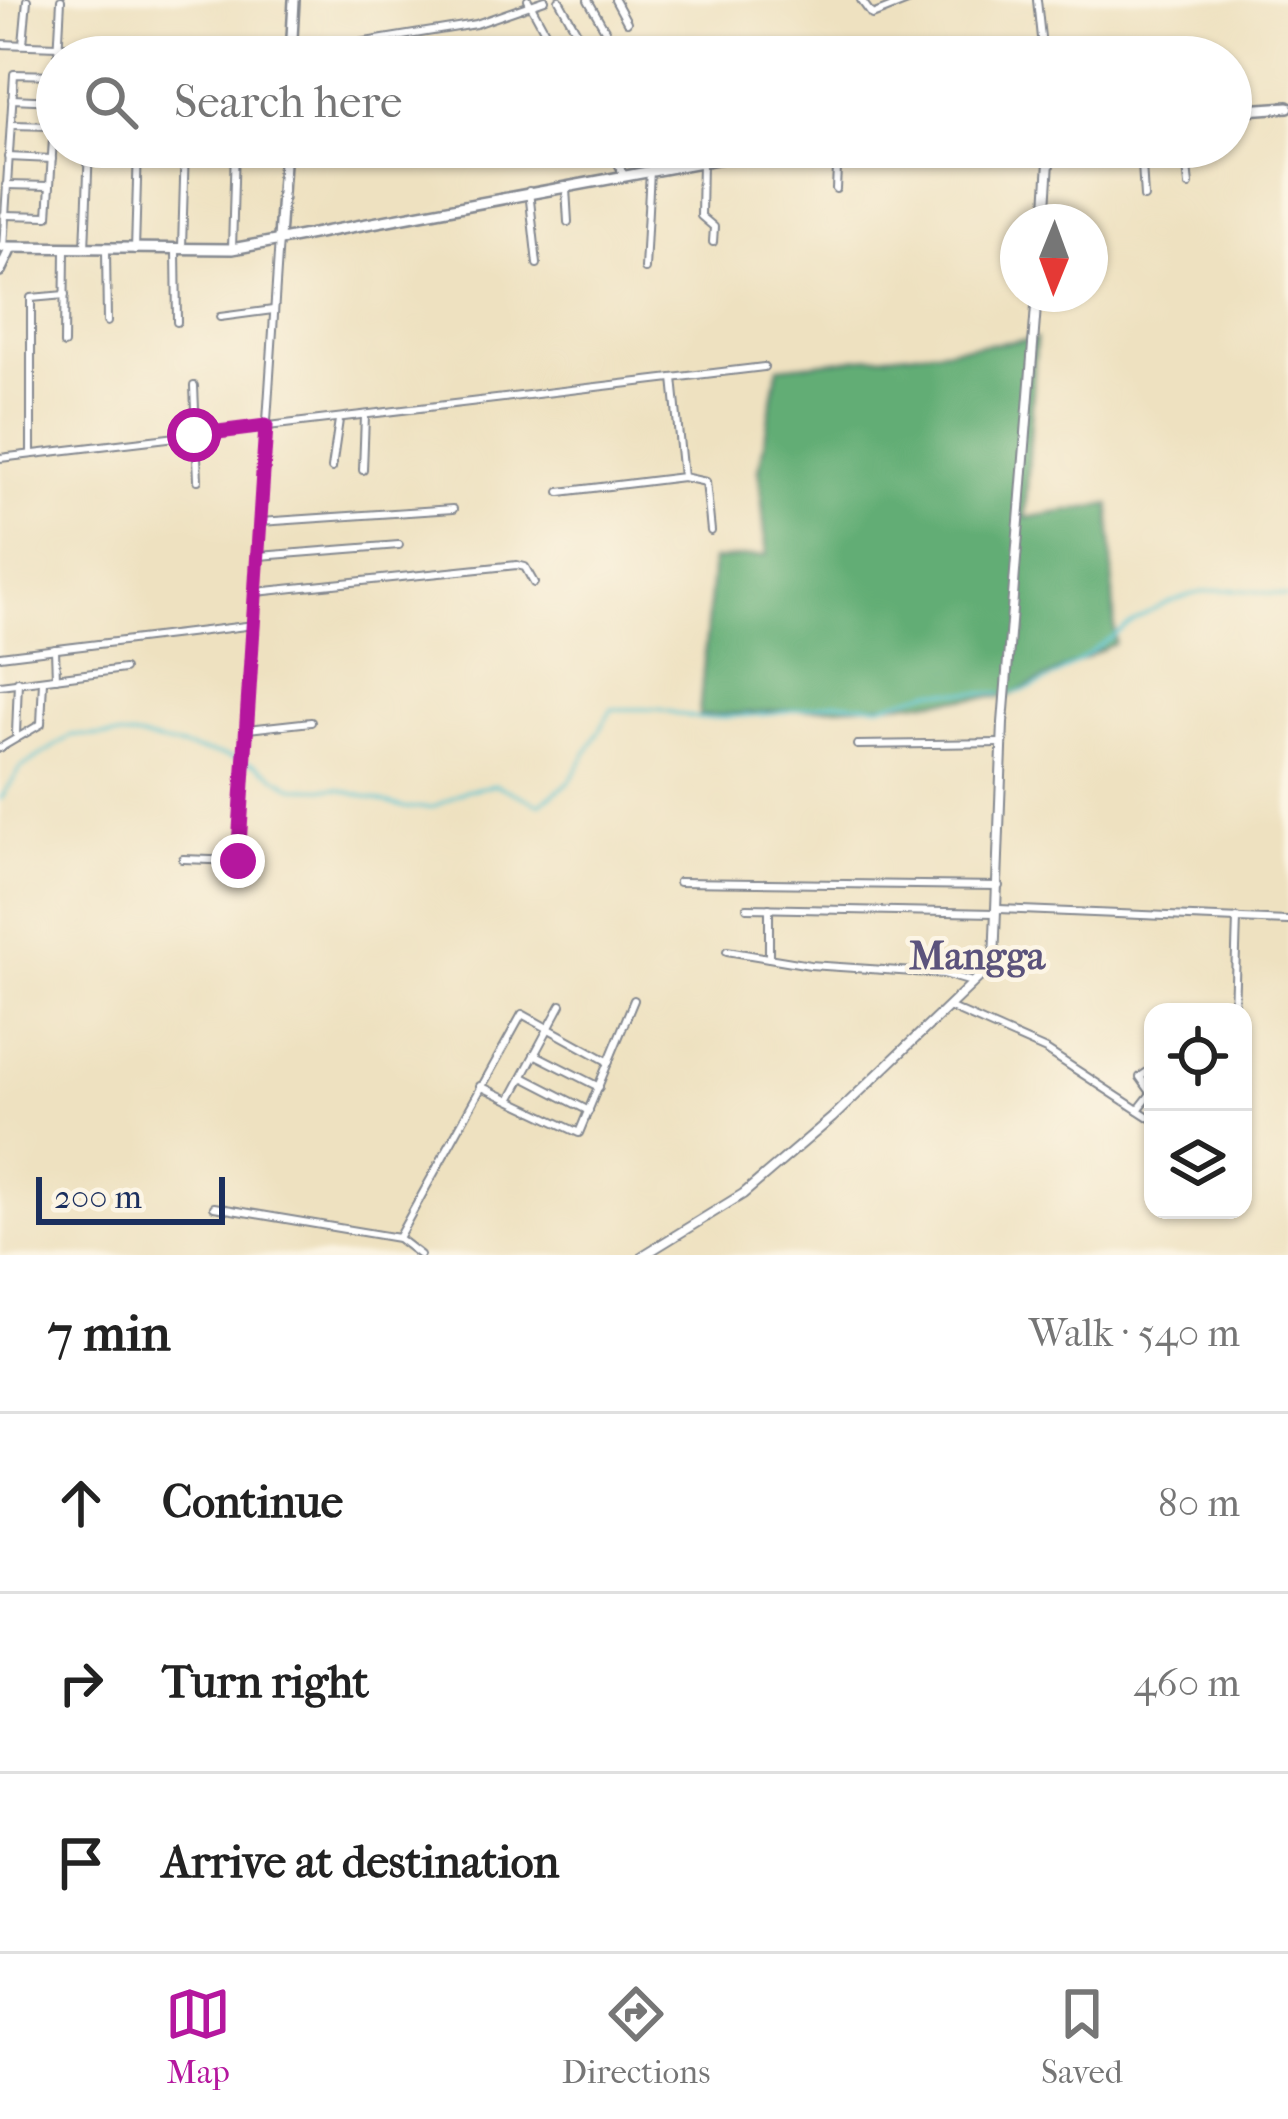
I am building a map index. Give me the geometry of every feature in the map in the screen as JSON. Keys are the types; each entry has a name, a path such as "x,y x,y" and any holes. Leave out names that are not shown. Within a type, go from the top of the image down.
{"main road":[{"path":"292,36 294,0"},
{"path":"1252,110 1288,107"},
{"path":"280,239 284,168"},
{"path":"0,271 5,248 232,249 661,168"}],"street":[{"path":"22,45 27,0"},
{"path":"59,36 61,0"},
{"path":"410,36 476,25 545,0"},
{"path":"559,0 579,36"},
{"path":"588,0 608,36"},
{"path":"615,0 627,22"},
{"path":"861,0 872,15 910,0"},
{"path":"1037,0 1041,36"},
{"path":"530,3 548,36"},
{"path":"0,44 36,46"},
{"path":"5,248 14,74 36,75"},
{"path":"12,99 36,100"},
{"path":"10,125 36,126"},
{"path":"8,158 36,159"},
{"path":"4,215 48,216 51,168"},
{"path":"85,249 88,168"},
{"path":"135,250 136,168"},
{"path":"177,322 184,168"},
{"path":"232,249 234,168"},
{"path":"620,168 624,175"},
{"path":"702,168 701,216 714,227 713,242"},
{"path":"836,189 837,168"},
{"path":"1046,204 1049,168"},
{"path":"1142,168 1144,197"},
{"path":"1187,168 1189,185"},
{"path":"645,269 650,170"},
{"path":"6,185 50,186"},
{"path":"566,185 568,222"},
{"path":"529,191 537,264"},
{"path":"183,859 238,861 280,239"},
{"path":"64,344 65,249"},
{"path":"106,250 107,322"},
{"path":"31,454 31,298 65,295"},
{"path":"220,317 273,310"},
{"path":"644,1255 743,1194 951,1008 994,963 1002,743 1036,312"},
{"path":"0,458 764,367"},
{"path":"674,378 683,477"},
{"path":"194,386 198,480"},
{"path":"363,470 365,416"},
{"path":"332,468 339,420"},
{"path":"560,492 683,477 706,482 711,531"},
{"path":"260,522 453,509"},
{"path":"258,556 399,545"},
{"path":"256,592 517,565 525,566 533,583"},
{"path":"0,656 254,625"},
{"path":"55,650 56,678"},
{"path":"0,685 124,669"},
{"path":"0,748 16,734 41,724 43,680"},
{"path":"16,734 18,682"},
{"path":"248,729 310,722"},
{"path":"857,745 1002,743"},
{"path":"680,882 999,886"},
{"path":"747,908 1288,921"},
{"path":"769,908 769,958"},
{"path":"1234,1003 1238,918"},
{"path":"727,951 944,974 975,985"},
{"path":"480,1087 576,1133 634,1000"},
{"path":"510,1100 561,1005"},
{"path":"951,1008 1032,1043 1144,1114"},
{"path":"398,1238 522,1014 609,1062"},
{"path":"534,1054 599,1088"},
{"path":"522,1076 589,1111"},
{"path":"1138,1110 1144,1102"},
{"path":"214,1207 398,1238 420,1255"}],"green space":[{"path":"1036,339 1025,518 1110,504 1115,643 1009,696 699,716 713,560 767,555 759,470 778,367"}],"waterway":[{"path":"1009,694 1052,678 1139,618 1183,597 1230,590 1288,597"},
{"path":"0,800 21,768 72,735 135,737 227,756 255,764 294,788 337,789 407,808 434,807 467,790 496,785 539,804 569,783 612,709 658,709 701,719 774,714 836,702 880,706 932,691 1001,694"}],"district":[{"name":"Mangga","path":"977,956"}],"route":[{"path":"194,435 266,426 238,861"}]}
